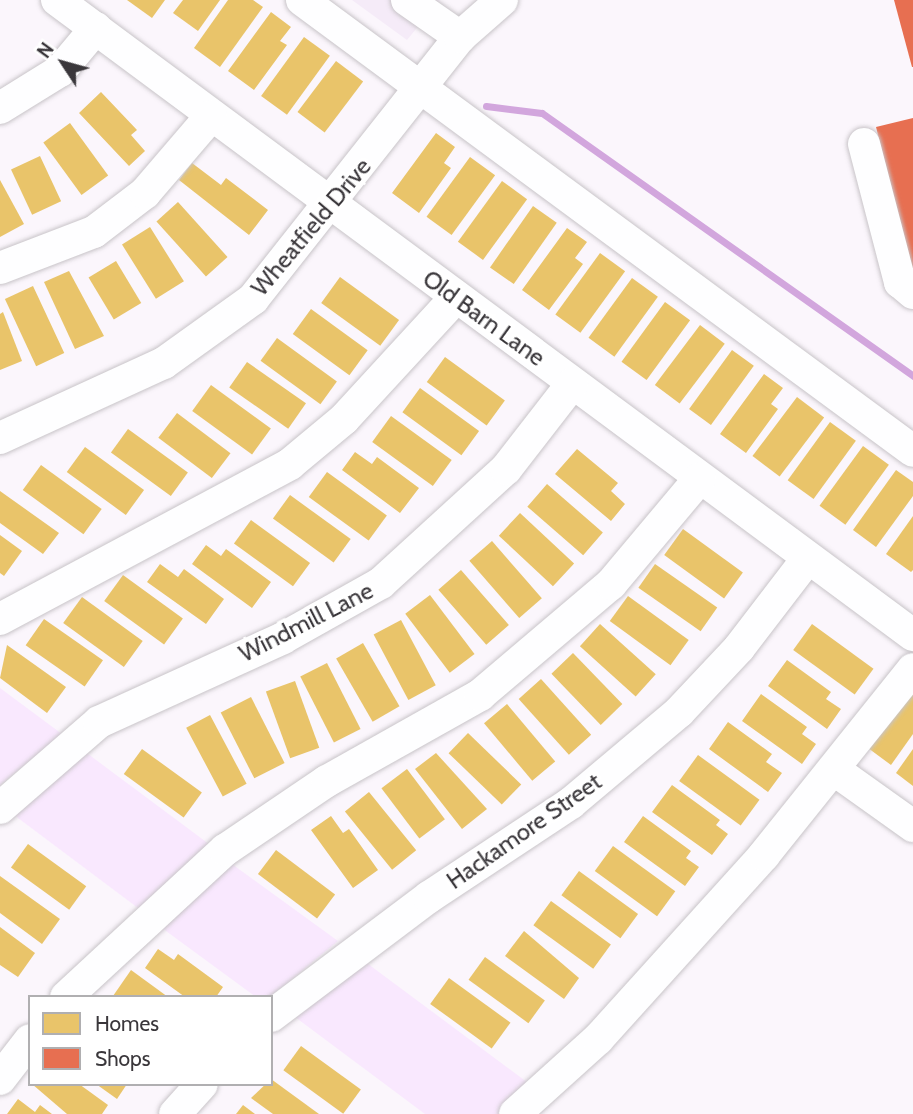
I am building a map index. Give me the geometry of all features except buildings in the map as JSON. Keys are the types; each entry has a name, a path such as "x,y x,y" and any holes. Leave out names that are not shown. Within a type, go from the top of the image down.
{"street":[{"name":"Old Barn Lane","path":"57,0 913,635"},
{"path":"302,0 913,451"},
{"path":"407,0 460,37"},
{"name":"Wheatfield Drive","path":"0,438 164,363 253,299 332,206 460,37 502,0"},
{"path":"0,108 60,71 96,28"},
{"path":"0,268 94,232 145,192 211,116"},
{"path":"864,144 900,282 913,293"},
{"path":"0,619 290,464 344,419 456,297"},
{"name":"Windmill Lane","path":"0,808 99,722 283,638 382,583 506,469 572,384"},
{"path":"68,995 225,850 327,781 480,695 611,584 701,478"},
{"name":"Hackamore Street","path":"273,1014 429,897 571,803 669,720 739,648 808,558"},
{"path":"514,1114 598,1039 836,771 913,669"},
{"path":"836,771 913,826"},
{"path":"0,1079 28,1043"},
{"path":"176,1114 200,1086"}],"shaded area":[{"path":"352,0 440,0 407,40"},
{"path":"0,688 62,734 0,785"},
{"path":"84,751 217,850 142,911 10,812"},
{"path":"225,859 338,941 272,995 253,995 151,920"},
{"path":"360,958 535,1088 502,1114 425,1114 291,1014"}],"waterway":[{"path":"486,106 542,113 913,376"}]}
